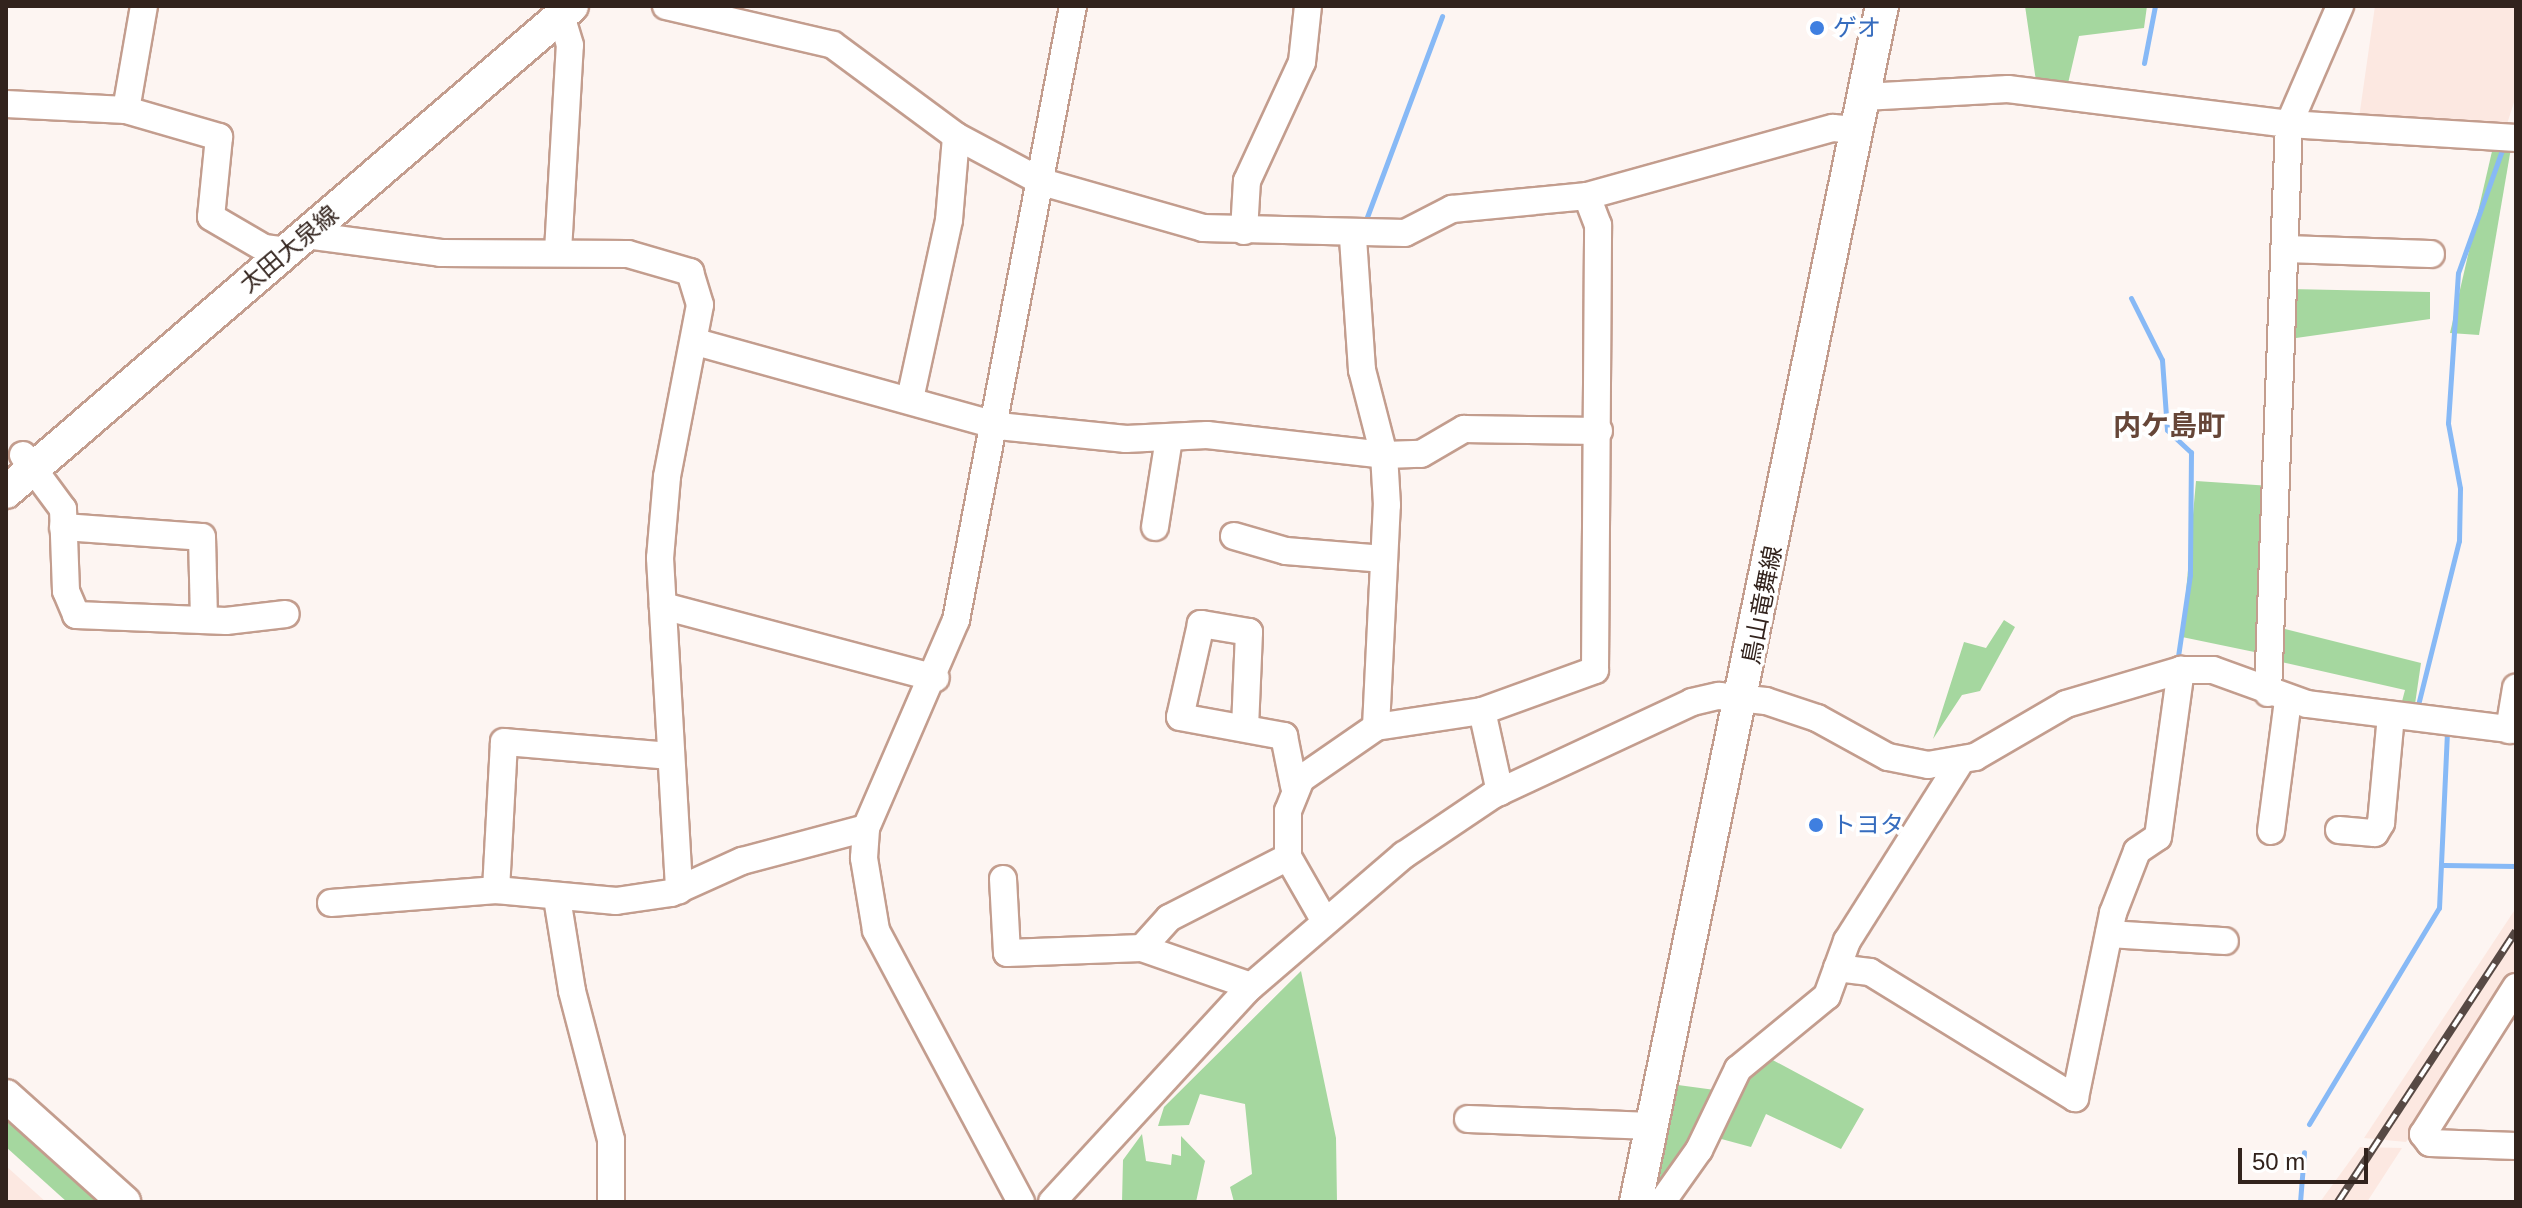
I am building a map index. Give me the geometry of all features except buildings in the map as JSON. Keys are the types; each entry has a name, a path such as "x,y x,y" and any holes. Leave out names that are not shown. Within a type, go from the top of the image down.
{"main road":[{"name":"鳥山竜舞線","path":"1636,1202 1744,697 1882,6"},
{"name":"太田大泉線","path":"286,245 560,9"},
{"name":"太田大泉線","path":"6,492 21,464 286,245 560,9"},
{"path":"6,1096 124,1202"}],"street":[{"path":"126,110 144,6"},
{"path":"666,6 833,45 956,136 1042,182 1111,207 1244,231 1353,237 1405,233 1452,209 1587,196 1833,128 1856,130"},
{"path":"1021,1202 876,930 865,886 866,828 936,678 956,620 998,426 1073,6"},
{"path":"1244,231 1247,181 1302,62 1308,6"},
{"path":"2271,831 2278,697 2289,124 2340,6"},
{"path":"558,251 570,45 560,9"},
{"path":"1864,97 2008,89 2289,124 2516,138"},
{"path":"6,104 126,110 219,137 211,217 286,245 441,253 558,251 628,254 690,272 700,305 696,342 667,477 663,606 669,756 679,890"},
{"path":"910,399 949,220 956,136"},
{"path":"1294,786 1376,727 1482,711 1595,670 1598,225 1587,196"},
{"path":"1353,237 1362,370 1384,455 1384,559 1376,727"},
{"path":"2285,249 2431,254"},
{"path":"696,342 910,399 998,426 1169,439 1207,435 1384,455 1421,454 1464,429 1599,431"},
{"path":"1155,527 1169,439"},
{"path":"21,464 58,498 63,527 66,591 76,615 204,620 286,614"},
{"path":"63,527 202,537 204,620"},
{"path":"1234,536 1286,551 1384,559"},
{"path":"663,606 936,678"},
{"path":"1837,968 1870,972 2069,1099 2086,1072 2109,934 2137,851 2158,837 2181,670"},
{"path":"1052,1202 1251,986 1323,918 1500,792 1692,702 1744,697 1817,718 1899,761 1961,761 1996,748 2066,704 2181,670 2213,670 2278,697 2513,730 2516,688"},
{"path":"1482,711 1500,792"},
{"path":"2339,830 2375,833 2381,823 2391,715"},
{"path":"1245,728 1284,736 1294,786 1288,857 1323,918"},
{"path":"496,890 504,742 669,756"},
{"path":"1662,1202 1699,1150 1729,1080 1816,1008 1961,761"},
{"path":"331,903 496,890 616,901 679,890 742,861 866,828"},
{"path":"1142,948 1169,918 1288,857"},
{"path":"1003,879 1007,953 1142,948 1251,986"},
{"path":"557,898 611,1140 611,1202"},
{"path":"2109,934 2225,941"},
{"path":"2516,987 2423,1134 2430,1143 2516,1146"},
{"path":"1468,1119 1652,1126"}],"shaded area":[{"path":"2375,6 2516,6 2516,96 2507,124 2359,118"},
{"path":"2516,908 2516,972 2406,1142 2364,1138"},
{"path":"2360,1147 2402,1148 2367,1202 2320,1202"},
{"path":"6,1166 46,1202 6,1202"}],"green space":[{"path":"2025,6 2147,6 2144,28 2079,36 2066,92 2037,88"},
{"path":"2493,147 2511,148 2479,335 2450,333"},
{"path":"2290,289 2430,292 2430,319 2289,339"},
{"path":"2196,481 2271,486 2264,654 2182,637"},
{"path":"2004,620 2015,627 1980,691 1962,695 1933,739 1964,642 1986,648"},
{"path":"2281,628 2421,663 2414,711 2400,709 2405,690 2277,661"},
{"path":"1301,971 1336,1138 1337,1202 1234,1202 1230,1187 1252,1174 1245,1104 1200,1094 1189,1125 1158,1126 1164,1107"},
{"path":"1769,1058 1864,1109 1841,1149 1766,1114 1751,1147 1714,1137 1737,1083"},
{"path":"1678,1085 1715,1090 1690,1151 1653,1198"},
{"path":"6,1113 105,1202 67,1202 6,1147"},
{"path":"1142,1134 1146,1161 1171,1165 1172,1154 1181,1156 1181,1136 1205,1161 1196,1202 1122,1202 1123,1160"}],"waterway":[{"path":"2144,63 2155,6"},
{"path":"1364,225 1442,16"},
{"path":"2417,709 2459,541 2460,488 2448,423 2458,273 2502,150"},
{"path":"2131,298 2162,360 2167,430 2191,452 2190,575 2177,663"},
{"path":"2309,1124 2439,908 2447,730"},
{"path":"2444,865 2516,866"},
{"path":"2300,1202 2304,1152"}],"railway":[{"path":"2338,1202 2516,931"}],"place":[{"name":"ゲオ","path":"1817,28"},
{"name":"トヨタ","path":"1816,825"}],"district":[{"name":"内ケ島町","path":"2169,426"}]}
